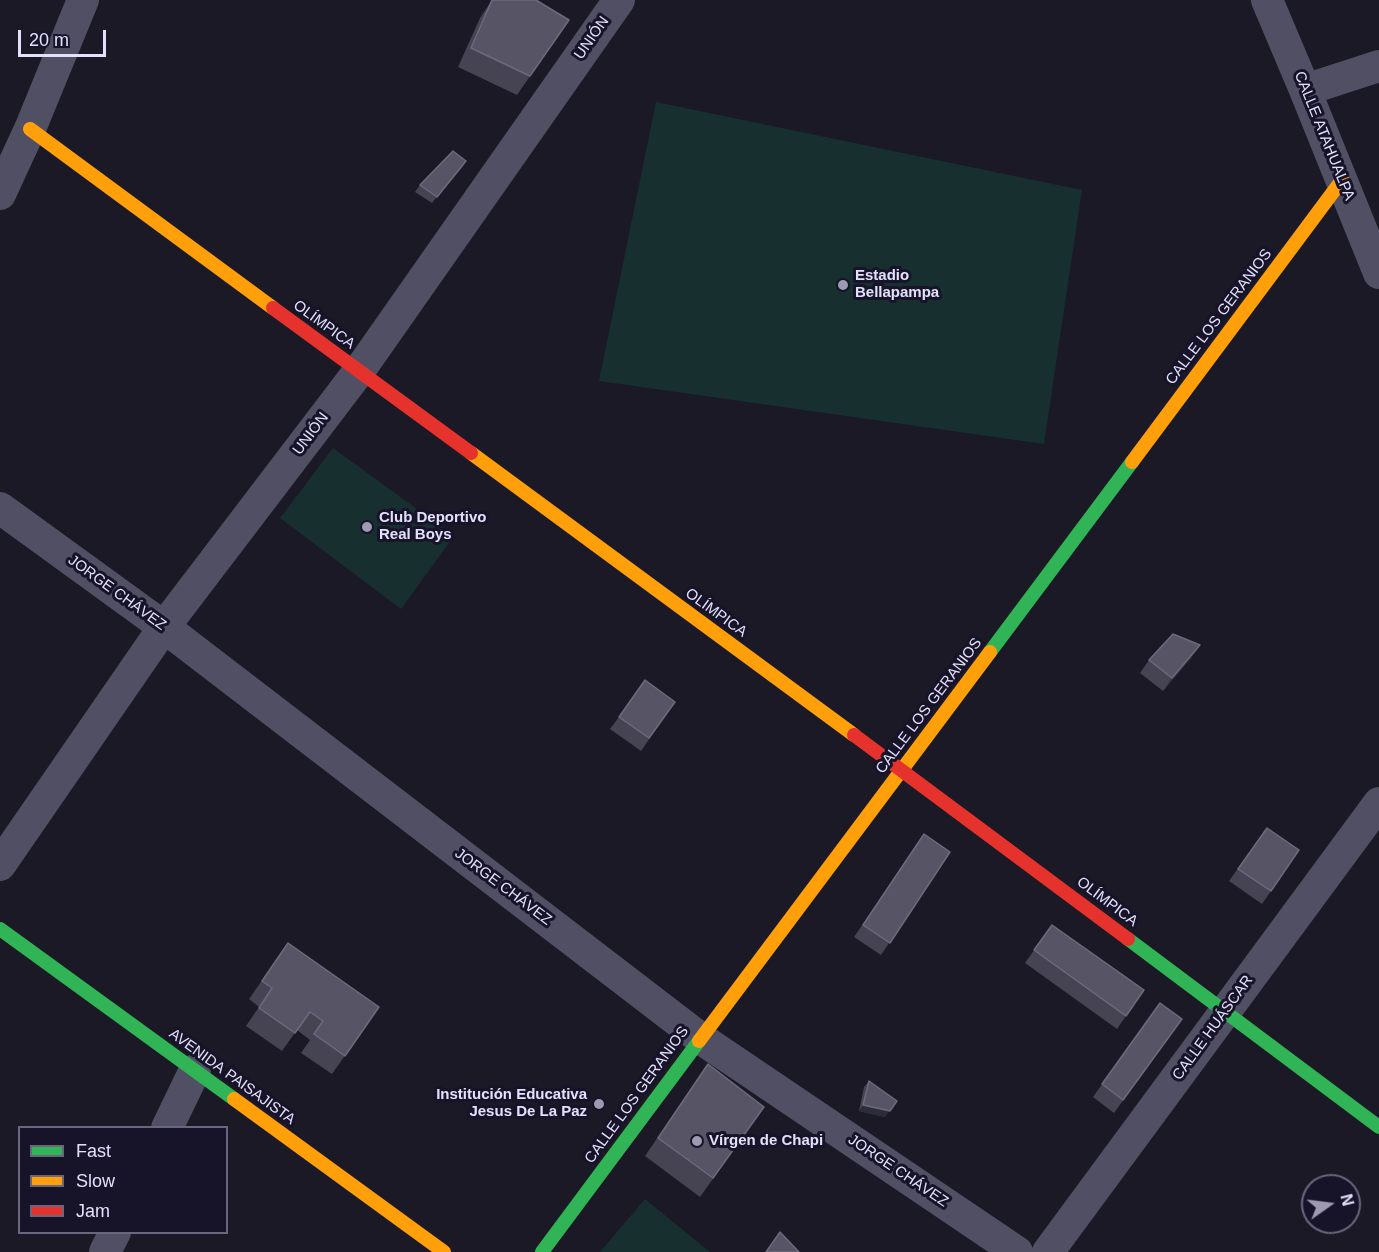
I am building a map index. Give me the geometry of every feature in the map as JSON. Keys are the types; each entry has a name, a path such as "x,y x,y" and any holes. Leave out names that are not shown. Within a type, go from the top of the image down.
{"street":[{"path":"0,194 30,129 83,0"},
{"name":"UNIÓN","path":"0,865 164,627 359,371 619,0"},
{"name":"CALLE ATAHUALPA","path":"1267,0 1379,273"},
{"path":"1305,90 1379,66"},
{"name":"OLÍMPICA","path":"30,129 902,770 1379,1127"},
{"name":"CALLE LOS GERANIOS","path":"542,1252 1342,180"},
{"name":"JORGE CHÁVEZ","path":"0,508 164,627 700,1038 1017,1252"},
{"name":"CALLE HUÁSCAR","path":"1047,1252 1379,803"},
{"name":"AVENIDA PAISAJISTA","path":"0,929 444,1252"},
{"path":"167,1126 195,1070"},
{"path":"105,1252 114,1234"}],"green space":[{"name":"Estadio Bellapampa","path":"656,102 1082,190 1044,444 599,381"},
{"name":"Club Deportivo Real Boys","path":"333,448 454,536 401,609 280,518"},
{"path":"645,1199 710,1252 600,1252"}],"building":[{"path":"492,0 536,0 569,20 530,76 471,48"},
{"path":"453,151 466,161 437,197 420,185"},
{"path":"1173,634 1200,645 1172,678 1149,660"},
{"path":"645,680 675,702 649,738 619,717"},
{"path":"1267,828 1299,850 1271,891 1238,869"},
{"path":"924,834 950,852 890,943 863,925"},
{"path":"1052,925 1144,990 1126,1016 1034,950"},
{"path":"288,943 379,1007 345,1056 314,1034 323,1021 310,1012 295,1033 259,1008 272,988 262,981"},
{"path":"1160,1003 1182,1019 1123,1100 1102,1084"},
{"name":"Vírgen de Chapi","path":"708,1064 764,1107 713,1178 658,1138"},
{"path":"869,1081 897,1101 890,1111 863,1105"},
{"path":"780,1232 799,1252 766,1252"}],"traffic: fast":[{"path":"990,652 1132,462"},
{"path":"0,929 234,1099"},
{"path":"1128,939 1379,1127"},
{"path":"542,1252 699,1041"}],"traffic: slow":[{"path":"30,129 273,308"},
{"path":"1132,462 1342,180"},
{"path":"471,453 854,735"},
{"path":"699,1041 990,652"},
{"path":"234,1099 444,1252"}],"traffic: jam":[{"path":"273,308 471,453"},
{"path":"854,735 1128,939"}],"place":[{"name":"Estadio Bellapampa","path":"843,285"},
{"name":"Club Deportivo Real Boys","path":"367,527"},
{"name":"Institución Educativa Jesus De La Paz","path":"599,1104"},
{"name":"Vírgen de Chapi","path":"697,1141"}]}
